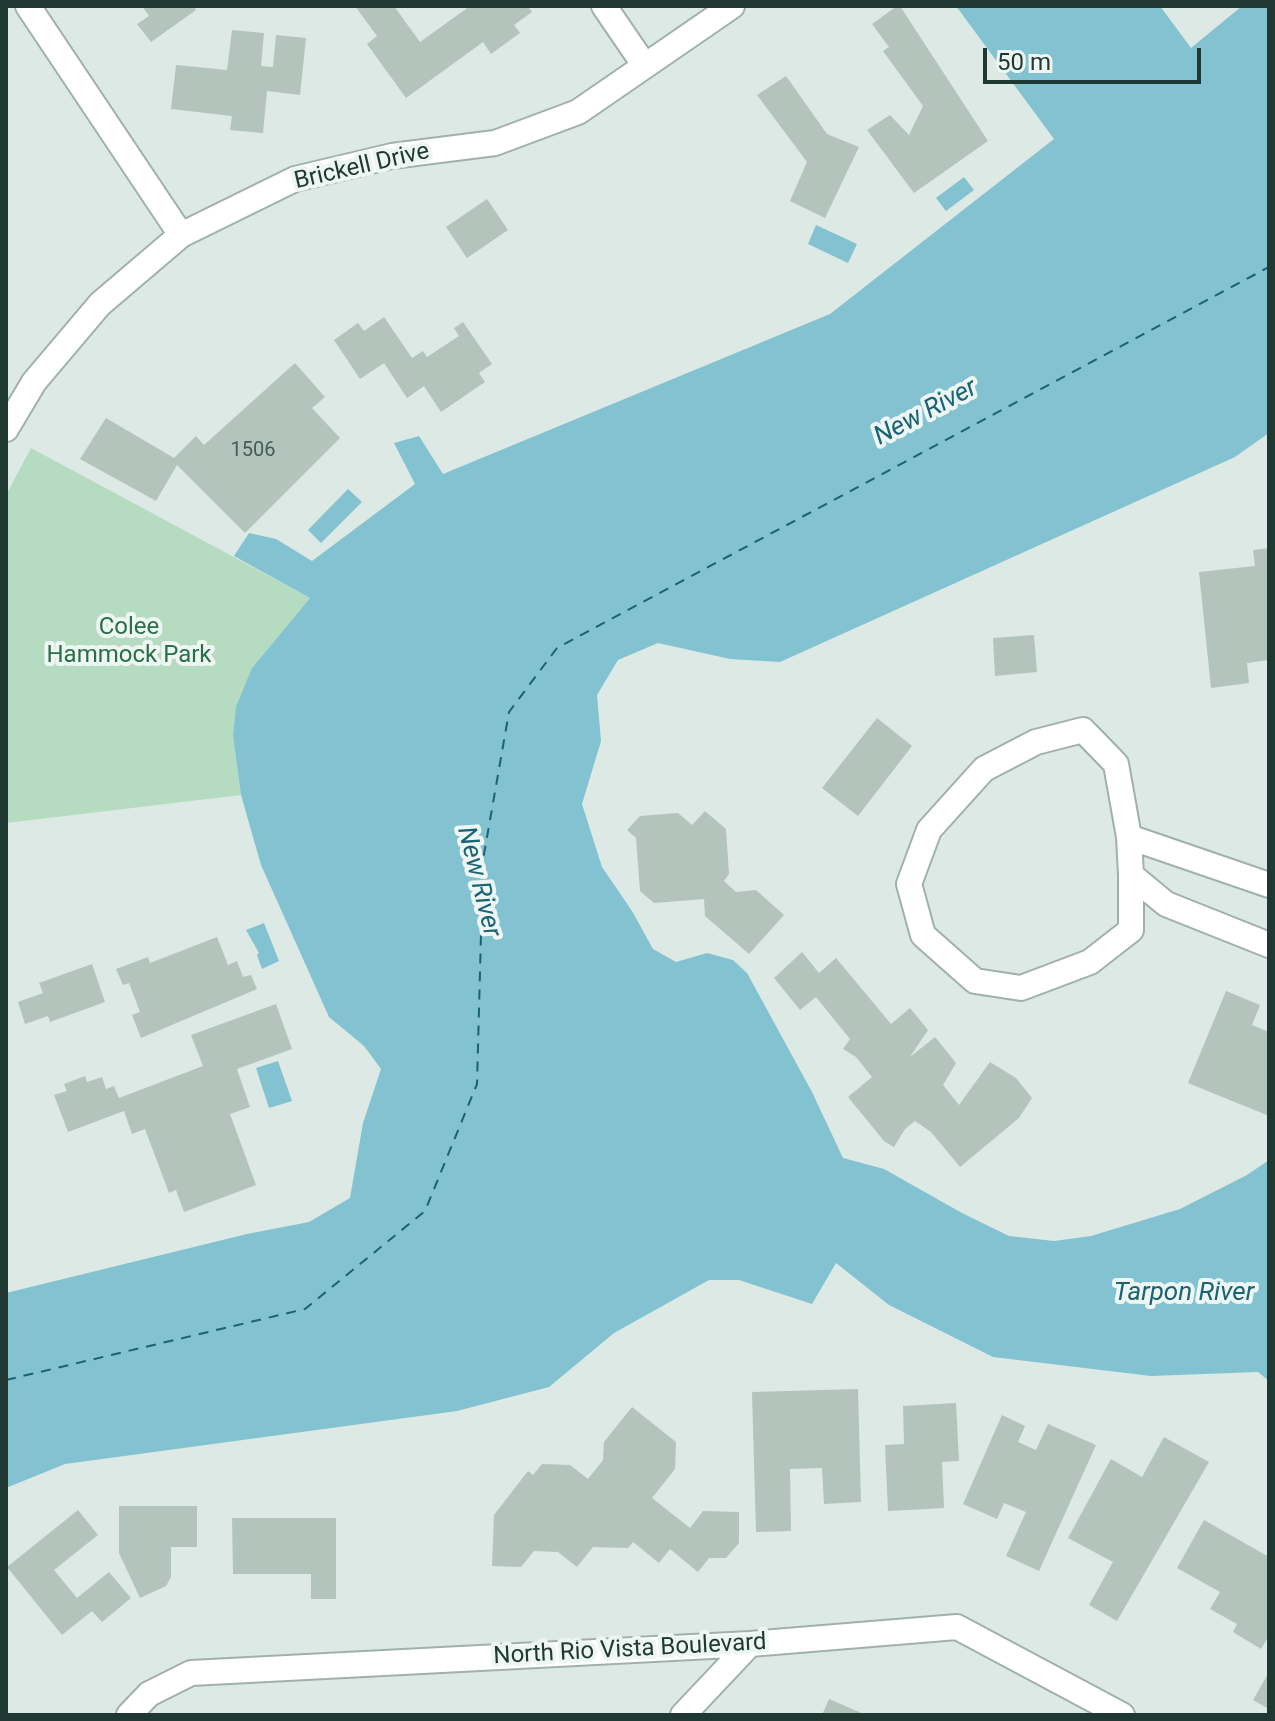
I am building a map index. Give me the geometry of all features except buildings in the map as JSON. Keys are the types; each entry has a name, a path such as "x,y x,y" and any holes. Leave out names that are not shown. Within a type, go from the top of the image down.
{"street":[{"path":"28,6 181,235"},
{"path":"604,6 645,66"},
{"name":"Brickell Drive","path":"6,429 34,382 100,304 181,235 295,179 392,156 495,143 578,112 732,6"},
{"path":"1083,730 1116,764 1129,837 1131,875 1131,930 1090,962 1021,988 975,981 923,935 909,884 929,830 984,769 1036,742 1083,730"},
{"path":"1129,837 1269,885"},
{"path":"1131,875 1166,904 1269,945"},
{"name":"North Rio Vista Boulevard","path":"129,1715 149,1694 191,1673 750,1644 957,1627 1122,1715"},
{"path":"683,1715 750,1644"}],"green space":[{"name":"Colee Hammock Park","path":"31,448 310,598 252,668 233,736 241,795 6,823 6,495"}],"water":[{"path":"956,6 1160,6 1191,48 1242,6 1269,6 1269,433 1235,457 780,662 730,659 658,643 618,660 597,695 601,741 582,804 602,867 653,949 676,962 707,953 733,960 747,973 812,1092 843,1158 884,1169 1009,1236 1054,1241 1091,1236 1180,1209 1247,1175 1269,1160 1269,1381 1258,1372 1151,1376 993,1357 889,1305 836,1263 812,1304 739,1280 709,1280 614,1333 549,1387 457,1411 65,1464 6,1488 6,1293 247,1234 309,1222 350,1198 363,1123 381,1069 364,1046 329,1017 261,865 241,795 233,736 236,707 252,668 310,598 234,556 249,533 276,539 312,561 415,484 394,443 419,436 443,474 830,314 1054,139"},
{"path":"964,177 974,190 946,211 936,198"},
{"path":"816,225 857,244 848,263 808,244"},
{"path":"348,489 362,502 321,543 308,530"},
{"path":"264,923 279,961 262,969 259,953 246,930"},
{"path":"278,1061 292,1101 269,1108 256,1068"}],"ferry route":[{"path":"6,1380 305,1309 425,1211 477,1084 483,860 509,712 557,648 1269,267"}],"water label":[{"name":"New River","path":"926,413"},
{"name":"New River","path":"478,882"},
{"name":"Tarpon River","path":"1184,1293"}]}
